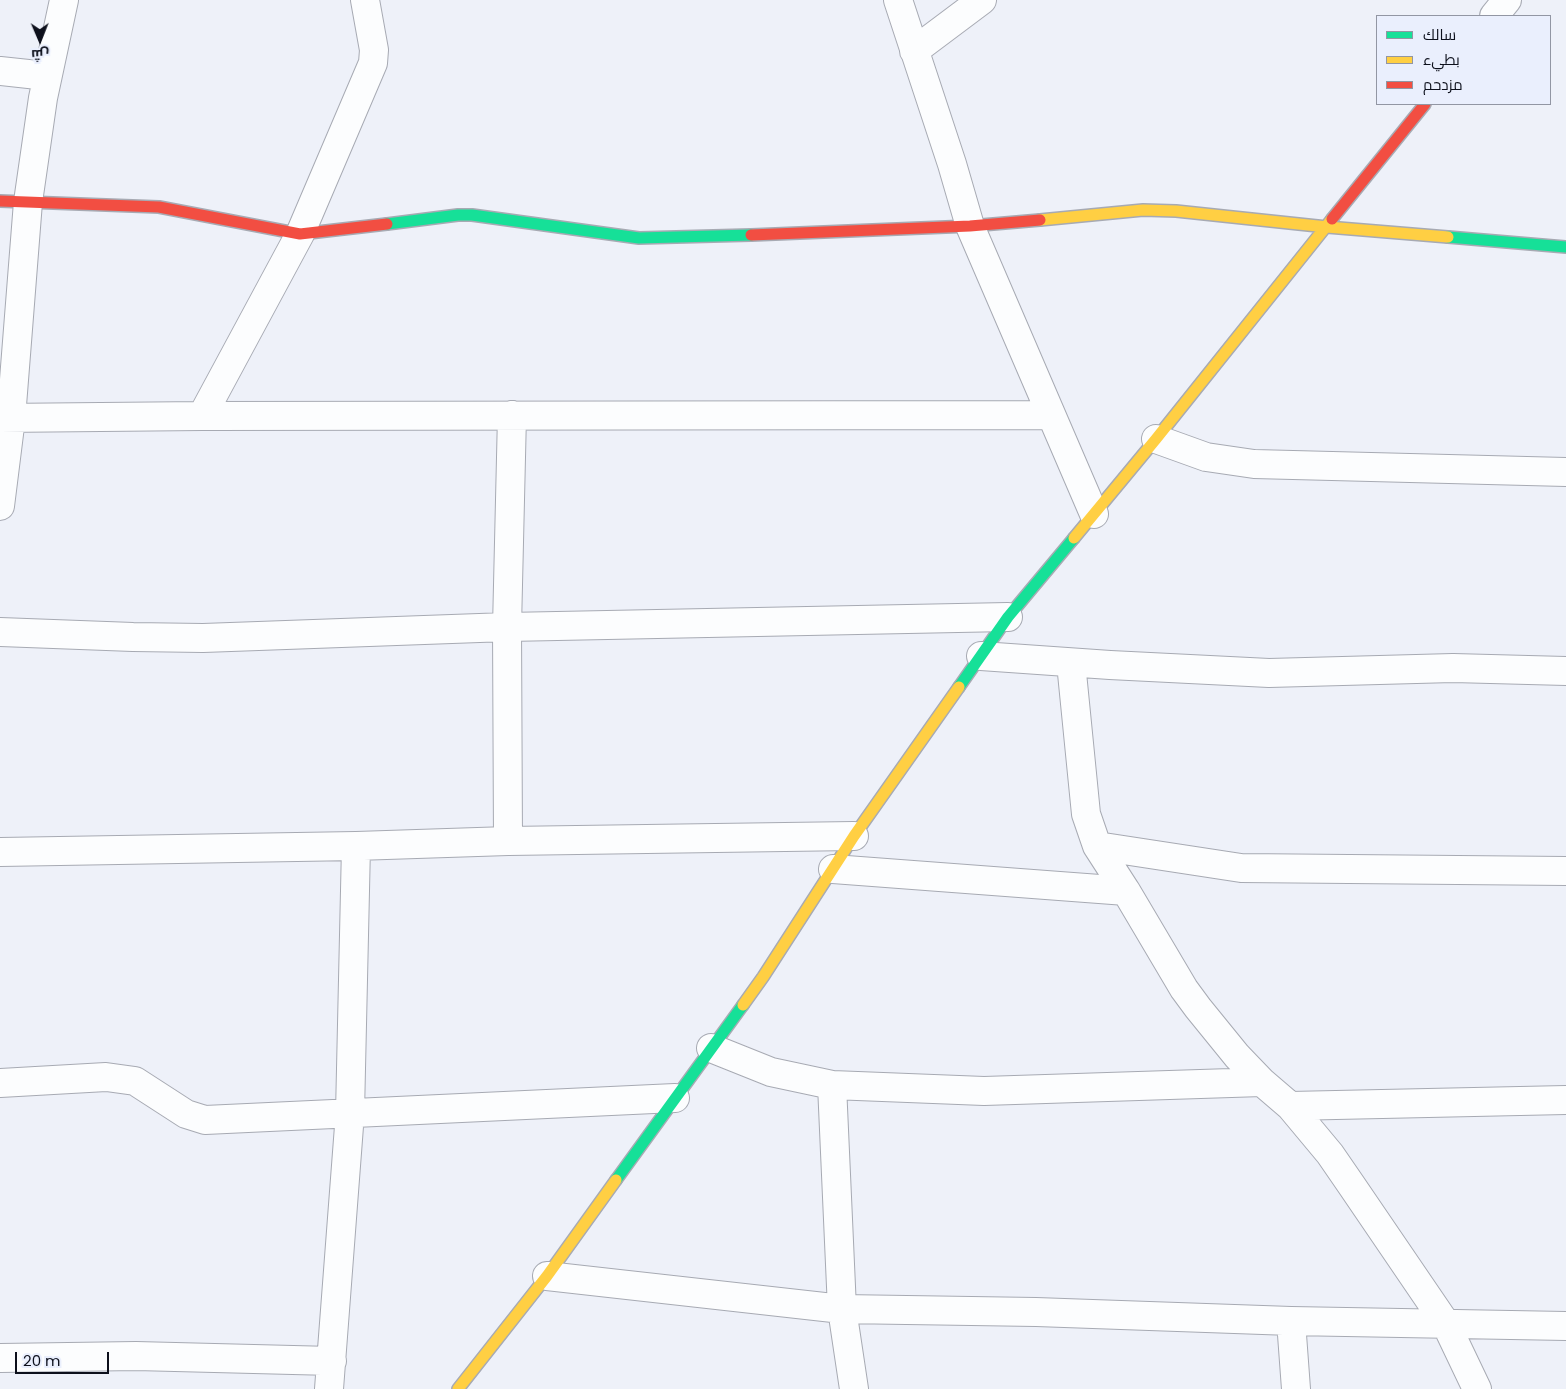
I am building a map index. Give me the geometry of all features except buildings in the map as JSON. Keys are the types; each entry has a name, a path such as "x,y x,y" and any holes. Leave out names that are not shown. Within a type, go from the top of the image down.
{"street":[{"path":"0,506 6,418 28,202 47,76 64,0"},
{"path":"202,416 300,234 375,57 365,0"},
{"path":"898,0 952,164 970,226 1094,514"},
{"path":"914,51 982,0"},
{"path":"1495,15 1507,0"},
{"path":"0,71 47,76"},
{"path":"458,1389 547,1276 763,977 854,836 1008,617 1156,439 1424,105"},
{"path":"0,201 159,207 300,234 337,231 443,216 472,215 639,238 675,238 970,226 1143,210 1176,211 1327,227 1566,246"},
{"path":"6,418 512,415 1051,415"},
{"path":"508,841 507,627 512,415"},
{"path":"1156,439 1206,457 1254,464 1566,472"},
{"path":"0,632 203,638 507,627 1008,617"},
{"path":"981,656 1071,663 1269,673 1453,668 1566,671"},
{"path":"1071,663 1086,814 1096,846 1126,891 1184,989 1237,1056 1262,1082 1290,1106 1341,1170 1446,1324 1477,1389"},
{"path":"0,852 854,836"},
{"path":"329,1389 350,1113 356,846"},
{"path":"1096,846 1241,868 1566,871"},
{"path":"833,869 1126,891"},
{"path":"711,1048 771,1072 832,1085 984,1091 1262,1082"},
{"path":"0,1083 106,1077 123,1078 135,1081 186,1114 205,1120 675,1098"},
{"path":"832,1085 842,1309 854,1389"},
{"path":"1290,1106 1566,1100"},
{"path":"547,1276 842,1309 1036,1312 1566,1326"},
{"path":"1291,1320 1296,1389"},
{"path":"0,1358 136,1356 332,1361"}],"traffic: fast":[{"path":"387,224 472,215 639,238 751,235"},
{"path":"1448,237 1566,247"},
{"path":"959,687 1008,617 1074,538"},
{"path":"616,1180 743,1005"}],"traffic: slow":[{"path":"1040,220 1143,210 1176,211 1327,227 1448,237"},
{"path":"1074,538 1156,439 1332,219"},
{"path":"743,1005 854,836 959,687"},
{"path":"458,1389 547,1276 616,1180"}],"traffic: jam":[{"path":"1332,219 1424,105"},
{"path":"0,201 159,207 300,234 387,224"},
{"path":"751,235 970,226 1040,220"}]}
